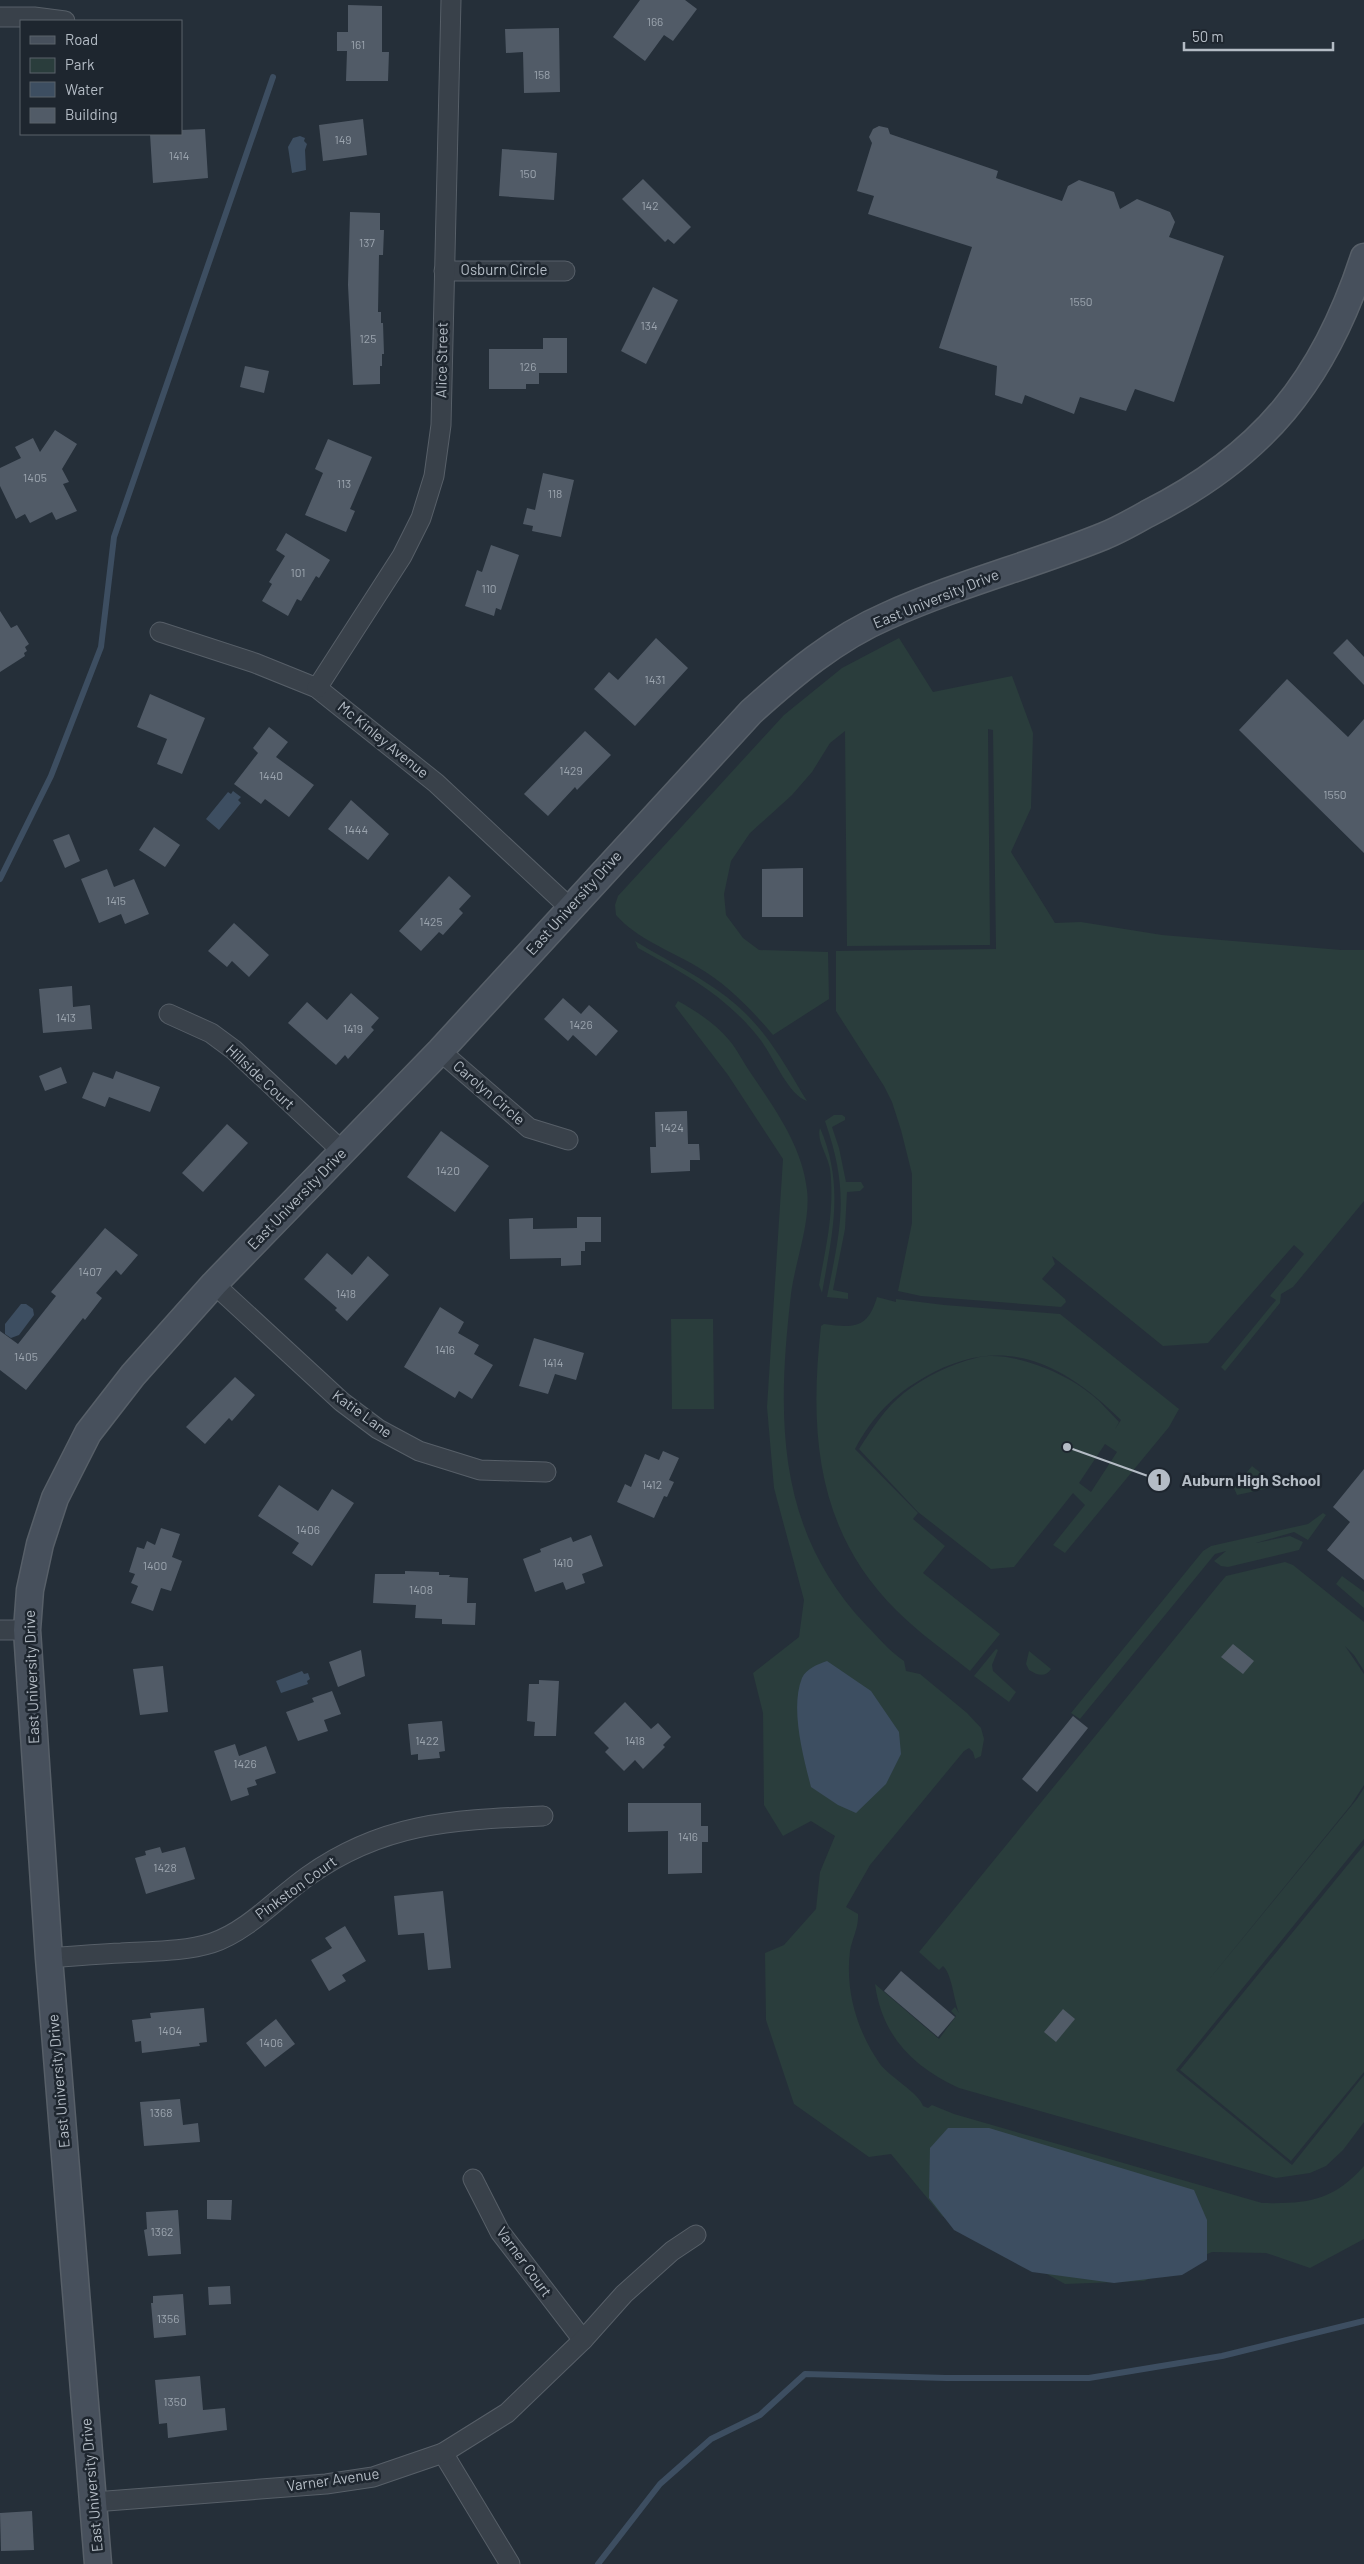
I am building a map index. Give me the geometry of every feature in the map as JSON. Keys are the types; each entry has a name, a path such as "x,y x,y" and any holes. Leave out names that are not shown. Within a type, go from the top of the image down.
{"main road":[{"name":"East University Drive","path":"98,2564 49,1958 27,1630 30,1590 40,1544 55,1498 88,1433 133,1375 214,1284 440,1051 751,712 786,680 824,651 886,616 1106,536 1188,494 1243,453 1276,420 1304,384 1328,344 1364,257"}],"street":[{"name":"Alice Street","path":"317,688 402,556 421,518 434,476 441,425 451,0"},
{"path":"0,17 34,17 57,20"},
{"name":"Osburn Circle","path":"444,270 565,270"},
{"name":"Mc Kinley Avenue","path":"160,632 255,663 317,688 436,783 570,908"},
{"name":"Hillside Court","path":"169,1014 211,1033 234,1050 343,1152"},
{"name":"Carolyn Circle","path":"440,1051 529,1128 568,1140"},
{"name":"Katie Lane","path":"214,1284 342,1402 378,1429 419,1451 480,1470 546,1472"},
{"path":"0,1630 27,1630"},
{"name":"Pinkston Court","path":"49,1958 170,1951 212,1942 236,1931 309,1876 349,1850 394,1833 466,1820 543,1816"},
{"name":"Varner Court","path":"473,2179 500,2232 583,2340"},
{"name":"Varner Avenue","path":"94,2502 326,2484 373,2477 443,2454 507,2413 583,2340 624,2294 672,2251 696,2235"},
{"path":"443,2454 510,2564"}],"green space":[{"path":"899,638 933,692 1012,676 1033,733 1031,808 1011,852 1055,923 1081,922 1162,935 1341,950 1364,950 1364,1201 1293,1287 1281,1294 1280,1303 1225,1371 1221,1367 1276,1300 1270,1296 1304,1254 1294,1245 1208,1343 1163,1346 1052,1256 1055,1264 1042,1279 1065,1299 1066,1302 1061,1307 921,1296 898,1291 912,1223 912,1174 892,1102 884,1086 836,1011 836,951 996,949 993,730 988,729 990,945 847,946 845,731 830,743 812,772 792,795 750,833 731,861 724,894 726,915 743,938 759,950 828,952 829,999 773,1035 747,1006 718,981 696,966 643,937 616,915 615,905 618,896 784,715 842,668"},
{"path":"635,941 720,992 745,1013 771,1044 807,1101 793,1091 759,1038 732,1009 688,977 638,948"},
{"path":"678,1001 712,1023 732,1044 786,1128 804,1173 808,1202 805,1229 791,1294 786,1339 785,1427 789,1469 799,1510 814,1550 836,1588 866,1625 904,1661 906,1671 920,1674 967,1713 981,1728 984,1739 981,1756 975,1759 973,1752 969,1748 964,1751 870,1865 846,1907 858,1914 850,1951 849,1981 854,2010 865,2038 880,2064 911,2091 923,2106 928,2108 932,2105 954,2114 1262,2203 1293,2203 1318,2198 1341,2187 1364,2166 1364,2239 1310,2268 1266,2253 1212,2252 1144,2281 1065,2284 942,2216 891,2154 869,2157 794,2104 766,2020 765,1953 784,1945 816,1909 820,1872 835,1836 811,1821 783,1836 764,1805 763,1713 753,1673 799,1637 804,1600 774,1488 767,1407 783,1159 728,1075 675,1006"},
{"path":"834,1115 845,1117 845,1120 832,1127 839,1148 846,1182 861,1182 864,1187 860,1191 847,1192 845,1229 833,1290 848,1293 848,1299 827,1297 836,1250 841,1209 838,1169 825,1121"},
{"path":"820,1128 828,1149 834,1190 832,1230 822,1293 819,1285 831,1213 831,1184 829,1164 819,1133"},
{"path":"877,1297 896,1302 896,1299 944,1305 1060,1314 1179,1409 1169,1427 1065,1553 1053,1545 1085,1505 1073,1493 1014,1567 991,1569 918,1512 859,1449 885,1412 912,1387 948,1367 976,1358 953,1364 925,1377 893,1399 876,1417 855,1449 918,1513 913,1519 945,1546 923,1573 1000,1634 970,1671 905,1619 870,1580 849,1548 834,1514 824,1478 818,1442 816,1404 817,1365 821,1326 824,1324 851,1326 864,1321 869,1315","holes":["993,1356 1030,1360 1054,1369 1077,1383 1099,1400 1121,1420 1115,1429 1119,1422 1096,1398 1068,1379 1053,1371 1021,1360","1105,1444 1117,1452 1091,1492 1079,1483"]},
{"path":"671,1319 713,1319 714,1409 672,1409"},
{"path":"1252,1466 1275,1484 1265,1489 1237,1495 1234,1488"},
{"path":"1323,1513 1326,1515 1308,1540 1294,1532 1256,1543 1290,1536 1303,1542 1299,1550 1228,1567 1221,1566 1214,1561 1226,1551 1215,1554 1080,1719 1071,1713 1203,1551 1211,1546 1308,1524"},
{"path":"1285,1562 1293,1565 1364,1622 1364,1671 1354,1655 1345,1646 1364,1674 1364,1785 1351,1805 1207,1982 1357,1799 1364,1788 1364,1839 1176,2070 1292,2165 1364,2075 1364,2122 1343,2150 1326,2166 1310,2173 1276,2178 959,2088 927,2070 902,2048 893,2034 879,2003 875,1984 939,2039 956,2016 951,2011 955,2007 959,2013 951,1981 946,1970 943,1966 939,1970 919,1952 1226,1576"},
{"path":"1342,1576 1364,1592 1364,1608 1336,1584"},
{"path":"996,1649 998,1650 992,1665 993,1671 1016,1692 1009,1702 974,1676"},
{"path":"1029,1651 1051,1669 1049,1672 1041,1675 1029,1670 1026,1664"},
{"path":"1364,1845 1364,2072 1291,2161 1180,2070"}],"water":[{"path":"300,136 305,138 304,141 307,144 305,150 306,170 292,173 288,147 293,138"},
{"path":"233,791 241,797 238,800 241,803 219,830 206,819 228,792 231,794"},
{"path":"21,1304 26,1304 33,1309 34,1315 19,1335 11,1338 5,1334 5,1324"},
{"path":"827,1661 871,1691 899,1732 901,1754 886,1784 856,1813 838,1805 811,1787 801,1747 797,1703 802,1678 809,1669"},
{"path":"302,1671 304,1674 308,1673 310,1679 307,1681 308,1684 281,1693 276,1681"},
{"path":"948,2128 989,2128 1194,2190 1207,2220 1207,2260 1182,2275 1114,2283 1032,2272 954,2230 929,2198 930,2148"}],"building":[{"path":"640,0 685,0 697,9 673,41 664,35 645,61 613,37"},
{"path":"348,5 382,6 382,52 389,52 388,81 346,81 347,51 337,51 337,32 348,32"},
{"path":"559,28 560,92 524,93 523,52 506,53 505,29"},
{"path":"363,119 367,155 323,161 319,125"},
{"path":"879,126 888,128 890,134 998,171 996,178 1062,201 1068,186 1079,180 1114,192 1120,209 1137,199 1170,212 1175,222 1169,237 1224,256 1174,402 1135,389 1126,411 1080,397 1074,414 1025,395 1022,404 995,395 997,366 939,348 972,247 868,214 874,196 857,191 872,143 869,137 873,129"},
{"path":"205,129 208,178 153,183 150,135 182,135 182,130"},
{"path":"502,149 557,153 554,200 499,196"},
{"path":"643,179 691,227 674,244 668,239 665,242 622,199"},
{"path":"350,212 380,213 380,230 384,230 383,255 379,255 378,312 381,312 381,323 383,323 384,354 382,354 382,366 380,366 380,384 353,385 348,285"},
{"path":"653,287 678,300 646,364 621,351"},
{"path":"543,338 567,338 567,373 539,373 539,384 526,384 526,389 489,389 489,349 543,349"},
{"path":"245,366 269,371 264,393 240,387"},
{"path":"55,430 77,444 62,469 69,482 63,484 77,511 56,520 52,512 30,523 25,514 16,519 0,486 0,468 21,458 15,447 33,438 40,452"},
{"path":"328,439 372,457 350,509 355,511 346,532 305,515 323,473 315,469"},
{"path":"543,473 574,480 561,537 532,531 533,526 523,524 527,508 535,510"},
{"path":"286,533 330,560 319,578 316,576 301,601 297,599 288,616 262,601 272,584 269,582 285,556 276,550"},
{"path":"491,545 519,555 501,610 496,608 494,616 465,606 477,570 482,572"},
{"path":"0,611 11,628 17,625 29,644 25,647 27,651 24,653 25,656 0,672"},
{"path":"656,638 688,668 635,726 594,689 609,672 618,680"},
{"path":"1347,639 1364,657 1364,685 1333,653"},
{"path":"1287,679 1348,737 1364,719 1364,853 1239,730"},
{"path":"150,694 205,718 182,774 157,764 167,739 137,727"},
{"path":"269,727 288,742 276,757 314,785 289,817 265,799 261,804 234,784 258,753 253,748"},
{"path":"585,731 611,755 577,790 575,787 548,816 524,794"},
{"path":"351,800 389,834 368,860 328,829"},
{"path":"154,827 180,845 165,867 139,850"},
{"path":"69,834 80,861 65,868 53,840"},
{"path":"803,868 803,917 762,917 762,869"},
{"path":"107,869 114,887 134,879 149,914 125,924 121,914 99,923 81,879"},
{"path":"449,876 471,896 459,909 463,913 443,935 439,932 421,951 399,931"},
{"path":"234,923 269,955 249,977 232,961 227,967 208,951"},
{"path":"72,986 73,1007 90,1005 92,1029 43,1033 39,989"},
{"path":"351,993 379,1018 371,1027 374,1030 348,1059 345,1055 336,1065 288,1023 307,1002 327,1020"},
{"path":"563,998 581,1014 589,1005 618,1031 596,1056 573,1035 568,1041 544,1019"},
{"path":"61,1067 67,1083 45,1091 39,1076"},
{"path":"116,1071 160,1087 150,1112 109,1097 105,1107 82,1098 93,1072 113,1079"},
{"path":"687,1111 688,1144 699,1144 700,1160 690,1160 690,1171 651,1173 650,1147 656,1147 655,1112"},
{"path":"227,1124 248,1143 203,1192 182,1173"},
{"path":"441,1131 489,1166 455,1212 407,1177"},
{"path":"577,1217 601,1217 601,1242 585,1242 585,1251 581,1251 581,1265 561,1266 561,1258 510,1259 509,1219 533,1218 533,1229 577,1228"},
{"path":"105,1228 138,1255 121,1275 116,1270 96,1293 102,1298 85,1320 83,1318 26,1390 0,1370 0,1331 18,1344 56,1296 51,1292"},
{"path":"327,1253 352,1275 368,1256 389,1275 347,1321 335,1310 337,1308 304,1279"},
{"path":"440,1307 464,1322 458,1333 479,1345 474,1354 493,1365 472,1399 459,1391 455,1398 404,1367"},
{"path":"534,1338 584,1353 576,1380 555,1374 548,1394 519,1386"},
{"path":"235,1377 255,1395 232,1421 229,1418 205,1444 186,1427"},
{"path":"663,1451 679,1458 669,1480 674,1482 667,1497 664,1496 654,1518 617,1502 625,1484 631,1487 645,1454 659,1460"},
{"path":"1364,1469 1364,1580 1327,1550 1350,1522 1333,1507"},
{"path":"279,1485 318,1511 332,1489 354,1503 312,1566 292,1553 299,1543 258,1516"},
{"path":"161,1528 180,1534 172,1557 182,1561 171,1591 161,1588 153,1611 131,1603 138,1586 131,1583 135,1574 129,1572 137,1547 144,1549 147,1541 155,1545"},
{"path":"591,1535 603,1566 582,1574 585,1583 566,1590 563,1582 535,1592 523,1559 541,1552 540,1549 571,1537 573,1542"},
{"path":"405,1571 439,1572 439,1575 468,1578 467,1603 476,1603 475,1625 442,1624 442,1619 415,1618 416,1605 373,1603 375,1574 405,1574"},
{"path":"1233,1644 1254,1661 1243,1674 1221,1657"},
{"path":"361,1650 365,1676 338,1687 329,1662"},
{"path":"163,1666 168,1712 140,1715 133,1669"},
{"path":"539,1680 559,1681 556,1736 534,1736 535,1722 527,1721 529,1684 539,1684"},
{"path":"332,1691 341,1714 324,1720 328,1731 298,1741 286,1712 314,1702 312,1698"},
{"path":"625,1702 651,1729 658,1723 671,1737 663,1745 665,1747 643,1769 635,1760 624,1771 605,1752 609,1748 594,1733"},
{"path":"1073,1716 1088,1728 1037,1792 1022,1779"},
{"path":"442,1721 445,1751 439,1752 440,1758 418,1760 418,1754 411,1755 408,1724"},
{"path":"235,1744 239,1756 266,1746 276,1773 255,1780 257,1785 247,1788 249,1795 231,1801 214,1751"},
{"path":"628,1803 701,1803 701,1826 708,1826 708,1842 702,1842 702,1873 668,1874 668,1831 628,1832"},
{"path":"160,1847 162,1853 185,1847 195,1879 146,1894 135,1858 146,1855 145,1851"},
{"path":"443,1891 451,1968 428,1970 424,1933 398,1935 394,1896"},
{"path":"345,1926 366,1961 342,1975 346,1981 329,1991 311,1960 332,1948 325,1938"},
{"path":"901,1971 955,2017 938,2037 884,1991"},
{"path":"204,2008 207,2042 199,2043 200,2046 142,2053 141,2041 135,2042 132,2020 151,2018 150,2013"},
{"path":"1063,2009 1075,2019 1056,2042 1044,2032"},
{"path":"276,2019 295,2044 265,2067 246,2043"},
{"path":"180,2099 183,2125 198,2123 200,2142 144,2146 140,2102"},
{"path":"207,2200 232,2200 231,2220 207,2219"},
{"path":"178,2210 181,2254 148,2256 144,2230 147,2229 146,2212"},
{"path":"230,2286 231,2304 209,2305 208,2287"},
{"path":"183,2294 186,2335 154,2338 151,2303 153,2303 153,2296"},
{"path":"200,2376 203,2410 225,2408 227,2430 168,2438 167,2423 159,2424 155,2380"},
{"path":"32,2511 34,2550 1,2551 0,2513"}],"waterway":[{"path":"0,879 51,776 101,647 114,537 273,77"},
{"path":"598,2564 660,2484 711,2439 760,2415 805,2374 946,2378 1089,2378 1222,2356 1364,2321"}],"place":[{"name":"Auburn High School","path":"1067,1447"}]}
